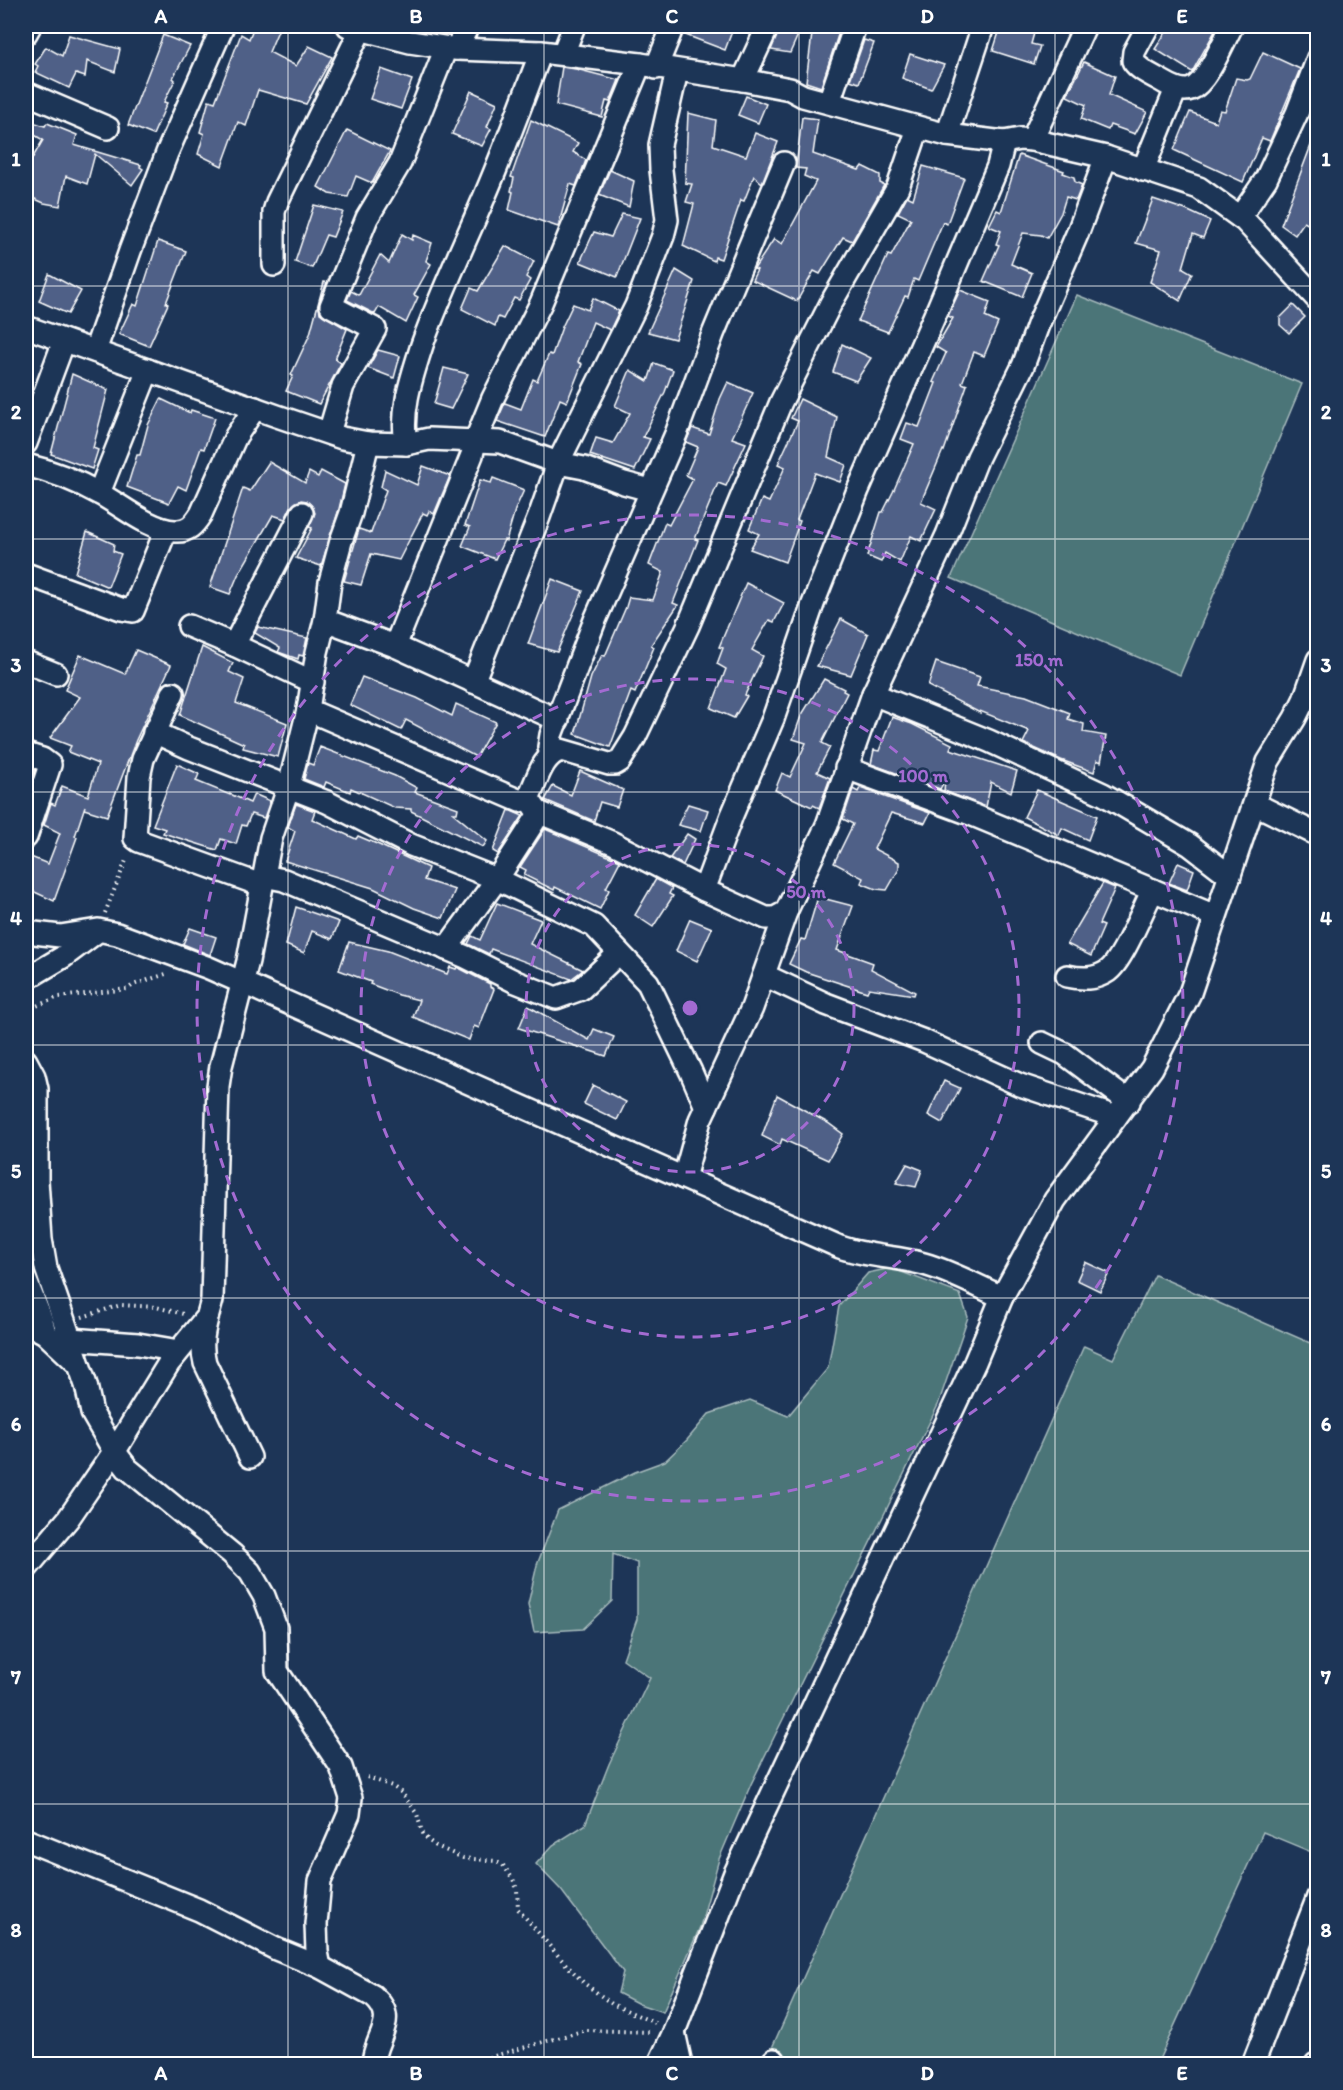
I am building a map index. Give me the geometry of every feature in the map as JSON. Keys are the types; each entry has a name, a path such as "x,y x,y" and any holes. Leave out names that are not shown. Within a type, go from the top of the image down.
{"street":[{"path":"26,33 30,26"},
{"path":"95,351 167,153 224,26"},
{"path":"329,433 343,386 375,329 331,306 367,218 400,163 451,48 468,26"},
{"path":"563,54 574,26"},
{"path":"395,646 493,398 658,67 673,26"},
{"path":"742,80 768,26"},
{"path":"829,102 855,26"},
{"path":"947,135 983,26"},
{"path":"1032,140 1085,26"},
{"path":"1148,26 1134,52 1133,61 1145,72 1176,89 1191,89 1196,85 1214,64 1232,26"},
{"path":"274,265 274,212 277,202 368,29 410,42 451,48 563,54 742,80 790,89 803,96 947,135 1004,142 1020,139 1032,140 1106,157 1198,188 1245,220 1317,300"},
{"path":"406,444 405,409 414,371 438,299 486,192 541,52"},
{"path":"1240,217 1266,179 1297,113 1317,58"},
{"path":"473,682 539,517 558,463 636,306 663,236 667,220 661,170 658,67"},
{"path":"1143,170 1176,89"},
{"path":"26,93 108,129"},
{"path":"446,949 536,818 533,805 546,760 561,750 615,764 620,761 635,737 688,626 781,402 831,303 897,187 918,128"},
{"path":"704,890 732,815 774,719 813,604 858,490 998,166 1004,142"},
{"path":"684,1178 700,1120 752,1008 786,912 827,825 873,694 947,535 978,457 1023,366 1106,157"},
{"path":"551,755 549,742 595,620 676,434 713,334 784,163"},
{"path":"26,327 329,433 368,443 406,444 429,439 500,442 558,463 584,468 650,490"},
{"path":"26,443 64,341"},
{"path":"99,493 148,370"},
{"path":"26,465 58,475 99,493 142,519 166,530 187,530 195,523 214,488 236,436 255,408"},
{"path":"250,1457 205,1363 201,1349 212,1300 218,1086 228,1035 248,961 271,838 289,786 308,710 317,652 326,620 330,582 351,513 368,443"},
{"path":"234,645 302,513"},
{"path":"26,574 121,609 133,611 166,530"},
{"path":"326,620 395,646 558,720"},
{"path":"189,626 313,682"},
{"path":"26,662 56,674"},
{"path":"659,2064 674,2032 735,1873 975,1362 1002,1297 1055,1200 1152,1068 1190,993 1268,762 1304,700 1317,663"},
{"path":"173,693 154,732 139,777 135,838 139,841 262,880 284,880 556,998 581,989 619,953"},
{"path":"873,694 989,741 1103,794 1190,845 1230,876"},
{"path":"308,710 533,805 704,890 766,918 775,918 786,912"},
{"path":"154,732 327,802 411,845 496,879 594,926 648,982 706,1107"},
{"path":"26,754 42,759 50,765 26,837"},
{"path":"846,768 973,815 1215,916"},
{"path":"1255,804 1317,835"},
{"path":"1067,976 1097,977 1108,971 1122,951 1153,890"},
{"path":"26,979 63,957 98,930"},
{"path":"26,932 60,936 98,930 117,934 199,964 840,1247 869,1255 897,1257 927,1265 1002,1297"},
{"path":"764,975 826,1004 924,1041 1020,1084 1123,1110"},
{"path":"1042,1043 1065,1054 1123,1110"},
{"path":"26,1062 31,1093 30,1133 26,1150"},
{"path":"26,1062 34,1076 37,1089 37,1180 41,1239 46,1268 80,1366 92,1413 114,1451 127,1468 232,1554 249,1572 264,1596 276,1628 277,1671 341,1767 351,1798 346,1823 320,1881 316,1924 320,1967"},
{"path":"26,1281 45,1333"},
{"path":"26,1569 68,1519 176,1354 206,1319"},
{"path":"26,1323 45,1333 80,1366"},
{"path":"67,1329 173,1350 176,1354"},
{"path":"26,1840 199,1910 276,1949 320,1967 373,1996 380,2002 386,2022 374,2053 373,2064"},
{"path":"1253,2064 1317,1897"},
{"path":"674,2032 681,2064"}],"path":[{"path":"98,930 135,838"},
{"path":"26,1010 59,997 128,989 133,985 175,972"},
{"path":"67,1329 95,1313 111,1306 121,1305 156,1307 206,1319"},
{"path":"341,1767 392,1786 402,1793 417,1814 422,1832 436,1846 463,1858 503,1864 517,1889 518,1909 584,1983 612,2004 674,2032"},
{"path":"466,2064 586,2030 674,2032"}],"green space":[{"path":"1077,295 1302,384 1180,675 951,578"},
{"path":"891,1268 960,1294 968,1317 938,1405 751,1784 719,1859 700,1927 663,2012 639,2004 618,1993 623,1972 561,1890 536,1864 553,1845 585,1825 609,1764 650,1678 623,1659 637,1619 637,1563 613,1554 612,1601 583,1629 534,1632 528,1604 537,1565 558,1510 635,1472 665,1461 709,1414 750,1400 788,1416 828,1368 839,1306 868,1273"},
{"path":"1155,1275 1317,1346 1316,1854 1263,1832 1157,2064 810,2064 771,2050 1084,1346 1113,1359"}],"building":[{"path":"254,26 280,26 269,52 296,66 309,46 332,57 306,104 258,90 246,126 238,122 222,166 198,154 204,134 200,132 209,100 215,102 241,34 249,39"},
{"path":"686,26 734,26 725,50 683,34"},
{"path":"781,26 802,26 790,53 771,50"},
{"path":"813,26 839,32 821,87 806,82"},
{"path":"1001,26 1036,26 1031,44 1040,46 1034,64 993,51"},
{"path":"1170,26 1208,26 1215,31 1192,72 1155,49"},
{"path":"69,35 120,49 115,72 87,61 85,77 76,74 69,88 35,72 38,66 35,64 46,47 62,56"},
{"path":"163,35 190,46 173,78 175,80 164,102 167,103 153,135 128,125"},
{"path":"864,40 874,43 859,83 850,80"},
{"path":"1263,52 1300,69 1270,141 1262,138 1243,182 1174,150 1190,112 1216,122 1220,110 1225,111 1236,78 1250,79"},
{"path":"910,54 944,65 931,89 902,78"},
{"path":"1084,62 1115,76 1109,95 1147,112 1135,134 1110,125 1108,130 1081,119 1086,105 1067,96"},
{"path":"562,67 619,80 610,102 606,101 602,117 556,105"},
{"path":"381,69 412,80 401,109 370,99"},
{"path":"471,91 497,103 487,127 491,129 482,146 452,134"},
{"path":"746,96 766,104 758,123 738,115"},
{"path":"688,113 716,120 713,145 746,156 755,133 778,142 762,183 754,176 744,201 741,200 721,259 715,257 714,261 683,246 694,204 686,202 692,184 685,183"},
{"path":"802,117 818,119 813,154 859,170 862,166 880,175 880,183 884,185 852,241 843,237 820,274 814,271 797,301 752,280 757,270 754,269 774,239 782,244 816,181 804,176 806,169 796,168"},
{"path":"26,120 45,126 47,123 77,135 74,145 141,165 143,169 132,185 95,154 87,184 66,176 60,206 44,203 26,195 26,169 43,140 26,130"},
{"path":"531,120 578,143 573,152 586,160 576,186 570,184 558,227 509,210 514,178 511,177"},
{"path":"347,130 390,151 372,183 356,176 348,197 329,194 318,187"},
{"path":"1316,132 1317,229 1304,222 1295,235 1281,225"},
{"path":"1019,155 1064,171 1063,173 1074,177 1075,182 1082,185 1076,200 1066,197 1061,213 1047,238 1023,233 1011,264 1032,273 1022,297 983,281 999,245 996,244 1001,231 989,226 997,210 1001,212"},
{"path":"923,166 964,178 947,224 943,222 918,281 914,279 908,297 905,296 888,332 858,321 888,255 891,256 911,219 898,213 907,196 913,199"},
{"path":"610,170 634,181 629,207 599,195"},
{"path":"1153,199 1210,221 1203,238 1193,234 1183,268 1192,273 1180,301 1150,282 1161,250 1136,243"},
{"path":"314,205 343,212 333,237 326,235 312,268 295,262"},
{"path":"622,214 640,218 617,277 580,262 594,232 611,237"},
{"path":"402,234 412,240 413,235 432,243 426,261 431,264 414,295 418,297 406,323 379,307 375,314 347,300 351,291 359,295 380,255 389,263"},
{"path":"158,241 186,251 166,303 168,304 149,346 119,334 133,304 137,306"},
{"path":"505,246 534,261 526,277 530,280 519,300 514,298 503,319 498,317 495,326 462,309 471,288 478,291"},
{"path":"676,270 694,281 675,339 648,332"},
{"path":"49,274 81,291 68,314 39,301"},
{"path":"324,282 327,283 319,302 320,313 347,329 335,359 341,363 319,404 286,391 310,334"},
{"path":"960,290 990,302 985,317 998,323 984,356 974,352 962,383 967,385 944,451 921,502 936,509 921,541 911,536 900,562 885,553 881,562 867,556 881,512 893,492 914,444 901,439 907,423 919,427 936,383 933,382 946,353 936,347 953,318 948,316"},
{"path":"593,298 619,311 610,330 593,322 578,362 582,364 567,402 560,399 545,437 497,421 505,403 521,409 533,379 537,381 549,354 552,355 573,304 588,310"},
{"path":"1293,305 1305,317 1289,333 1280,325 1280,318"},
{"path":"842,344 871,358 856,381 833,372"},
{"path":"378,350 400,356 394,378 368,368"},
{"path":"654,363 673,370 643,437 650,439 635,470 590,455 596,438 613,443 630,413 615,406 630,370 648,381"},
{"path":"444,368 468,374 451,409 434,404"},
{"path":"72,374 108,390 93,448 98,450 92,469 51,454"},
{"path":"728,382 753,393 732,438 746,443 726,486 718,483 695,539 698,540 673,603 678,605 651,645 654,647 635,693 631,691 610,747 575,734 591,677 602,655 605,656 629,597 653,600 663,572 649,565 665,523 669,525 693,479 686,475 698,447 686,442 692,428 709,434"},
{"path":"161,399 190,413 191,410 215,418 186,490 178,486 169,503 127,487 137,455 140,455 148,425"},
{"path":"800,399 837,417 828,457 846,465 840,482 815,473 797,520 800,521 785,562 750,549 759,534 749,529 762,499 769,502 785,467 778,464 798,421 791,418"},
{"path":"269,462 305,483 309,472 318,477 321,471 345,484 321,566 296,558 312,528 309,527 315,513 307,501 301,500 291,507 285,519 273,515 238,575 230,594 210,587 243,488 250,491"},
{"path":"423,466 450,476 434,514 429,511 427,515 423,513 399,560 371,554 361,585 344,581 359,529 371,533 386,490 381,487 385,470 417,485"},
{"path":"493,478 524,490 515,510 506,541 504,540 495,559 462,546 470,527 465,525 480,480 491,483"},
{"path":"87,532 114,544 113,551 121,554 108,587 75,573"},
{"path":"552,579 583,591 557,652 528,644"},
{"path":"746,583 784,603 774,622 769,620 752,650 763,656 745,695 747,696 734,718 711,708 726,669 717,664 723,648 719,647"},
{"path":"841,619 868,634 851,675 817,666"},
{"path":"258,627 307,638 303,656 299,655 298,659 278,652 280,648 255,633"},
{"path":"202,647 233,663 229,672 244,679 236,703 287,723 278,757 243,748 244,744 180,715"},
{"path":"136,650 171,665 136,740 107,816 84,809 75,836 77,837 54,901 26,888 26,855 48,864 60,833 44,825 51,803 55,805 62,786 88,796 98,764 68,752 71,746 50,738 80,697 65,690 80,655 125,674"},
{"path":"936,662 980,677 977,686 1026,696 1070,713 1068,719 1084,724 1083,732 1106,736 1101,762 1097,760 1094,772 1061,760 1023,743 1029,731 980,711 980,713 928,686"},
{"path":"362,677 417,698 452,716 456,704 496,722 476,757 406,720 401,730 350,705"},
{"path":"824,679 844,689 843,691 847,693 822,743 830,747 817,772 830,778 819,808 775,790 782,773 790,777 806,743 793,739 801,716"},
{"path":"892,717 912,724 952,744 950,749 1017,771 1011,792 991,782 986,807 944,791 945,780 940,789 871,764 874,750 879,751"},
{"path":"320,747 395,776 417,788 415,792 458,808 457,813 453,813 487,841 483,847 411,809 395,808 351,788 350,792 326,782 324,787 304,779 308,763 313,765"},
{"path":"177,764 199,774 196,781 250,803 254,794 270,801 264,818 251,814 246,826 242,825 236,844 221,839 217,850 163,833 165,829 153,825"},
{"path":"580,771 623,790 617,807 600,802 594,821 545,800 553,786 571,795"},
{"path":"860,788 930,813 925,823 891,813 874,849 899,862 899,869 887,890 876,889 861,883 863,878 834,863 853,824 843,819 853,789 858,792"},
{"path":"1037,790 1097,816 1088,840 1062,828 1059,835 1024,817"},
{"path":"296,804 315,811 312,819 356,839 358,836 377,844 428,868 424,880 455,890 443,918 414,908 373,888 285,861 295,831 288,827"},
{"path":"688,804 708,810 701,831 678,825"},
{"path":"509,810 523,816 498,854 493,851"},
{"path":"545,829 620,861 606,888 609,890 600,909 524,875 526,870 520,867"},
{"path":"687,834 695,839 683,865 670,858"},
{"path":"1178,863 1194,870 1187,890 1169,883"},
{"path":"656,879 672,888 669,894 673,896 653,927 635,915"},
{"path":"1103,883 1115,888 1099,924 1104,926 1091,956 1067,944"},
{"path":"818,897 853,906 837,950 873,963 871,969 915,992 914,995 869,988 867,992 789,964 801,939 805,940"},
{"path":"497,903 541,920 530,944 583,970 571,979 491,949 489,954 468,944 472,936 480,940"},
{"path":"296,907 339,922 332,939 312,931 304,953 286,945"},
{"path":"690,919 712,928 697,961 676,951"},
{"path":"190,928 216,937 210,955 183,944"},
{"path":"349,942 388,951 447,974 450,967 456,969 457,967 490,984 490,987 494,989 479,1028 474,1026 469,1040 413,1017 419,1000 399,995 339,970"},
{"path":"528,1006 589,1040 594,1029 614,1037 606,1056 519,1028"},
{"path":"944,1081 960,1088 942,1123 928,1115"},
{"path":"593,1085 626,1102 617,1120 584,1104"},
{"path":"777,1095 828,1123 843,1134 828,1160 782,1139 780,1145 762,1136"},
{"path":"907,1164 922,1170 916,1187 896,1183"},
{"path":"1085,1262 1109,1273 1100,1291 1077,1280"}]}
